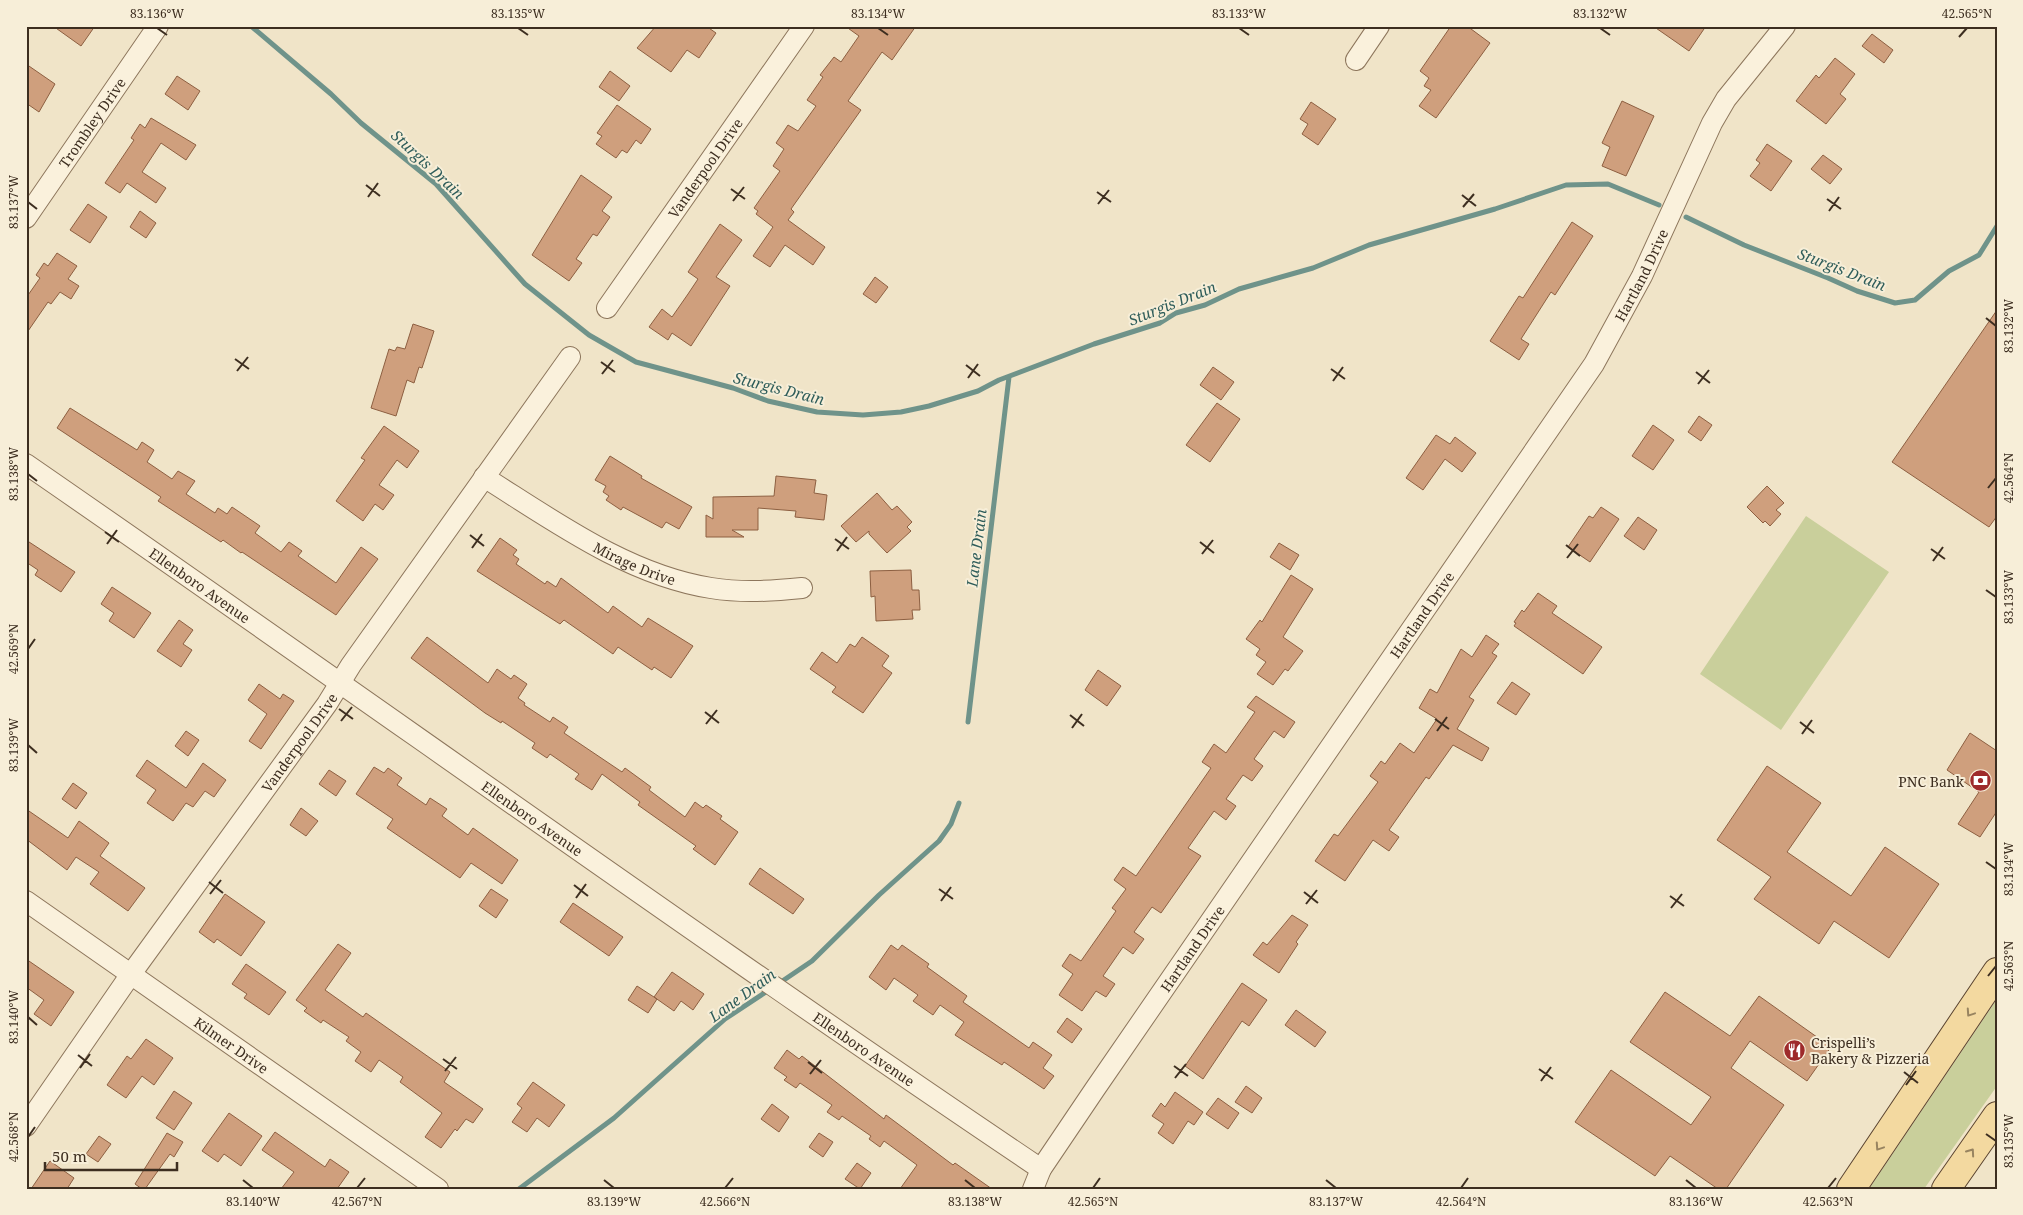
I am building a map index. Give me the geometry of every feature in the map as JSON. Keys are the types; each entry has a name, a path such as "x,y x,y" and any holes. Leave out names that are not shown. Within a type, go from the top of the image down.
{"main road":[{"path":"1851,1189 1997,972"},
{"path":"1946,1189 1997,1116"}],"street":[{"name":"Trombley Drive","path":"26,218 158,26"},
{"name":"Vanderpool Drive","path":"607,308 804,26"},
{"path":"1356,60 1379,26"},
{"name":"Hartland Drive","path":"1033,1189 1041,1169 1594,364 1642,276 1712,123 1726,99 1785,26"},
{"name":"Vanderpool Drive","path":"26,1126 131,974 322,712 484,476 570,357"},
{"name":"Ellenboro Avenue","path":"26,464 341,682 769,984 1041,1169"},
{"name":"Mirage Drive","path":"484,476 598,546 649,570 679,581 712,588 763,592 802,588"},
{"name":"Kilmer Drive","path":"26,901 438,1189"}],"green space":[{"path":"1806,516 1889,572 1781,730 1700,674"},
{"path":"1997,999 1997,1086 1924,1189 1869,1189"}],"building":[{"path":"53,26 95,26 81,46"},
{"path":"656,26 706,26 716,33 699,58 687,50 671,72 637,48"},
{"path":"845,26 916,26 892,60 882,52 848,101 861,110 791,209 794,212 788,220 825,247 813,265 785,245 770,267 753,256 773,227 756,214 758,211 754,208 780,171 773,166 784,149 776,143 788,125 798,131 816,106 807,100 823,77 820,75 834,57 841,62 859,36"},
{"path":"1451,26 1467,26 1490,43 1436,118 1419,106 1431,90 1424,86 1429,78 1420,71"},
{"path":"1653,26 1706,26 1689,51"},
{"path":"1872,34 1893,50 1884,63 1862,46"},
{"path":"1835,58 1855,74 1840,94 1846,99 1826,124 1796,101 1816,75 1819,78"},
{"path":"26,64 55,84 39,112 26,103"},
{"path":"610,71 630,86 619,101 599,87"},
{"path":"177,76 200,91 188,110 165,94"},
{"path":"1622,101 1654,116 1626,176 1602,166 1610,147 1602,143"},
{"path":"1311,102 1336,119 1318,145 1302,134 1308,124 1300,119"},
{"path":"617,105 651,129 641,144 636,140 627,153 622,150 616,158 596,144 602,136 597,133"},
{"path":"151,118 196,145 186,160 161,143 142,172 166,188 156,203 127,183 120,193 105,183 134,140 131,138 140,124 145,128"},
{"path":"1767,144 1792,161 1771,191 1750,176 1760,163 1756,160"},
{"path":"1823,155 1842,169 1830,184 1811,169"},
{"path":"581,175 612,197 602,211 610,217 597,236 593,234 576,259 582,263 569,281 532,255"},
{"path":"88,204 107,217 90,243 70,230"},
{"path":"140,211 156,223 146,238 130,227"},
{"path":"1572,222 1593,236 1555,295 1551,292 1521,339 1529,344 1519,360 1490,341 1519,296 1523,298"},
{"path":"720,224 742,240 716,277 730,286 691,346 672,333 668,340 649,327 662,309 672,317 688,294 698,279 688,272"},
{"path":"57,253 77,266 68,279 79,286 71,299 60,292 51,304 48,302 26,334 26,298 40,278 36,275 44,263 48,266"},
{"path":"875,277 888,287 876,303 863,294"},
{"path":"1997,310 1997,516 1989,527 1892,462"},
{"path":"413,324 434,331 422,368 419,367 414,383 407,380 396,416 371,408 389,349 395,351 397,347 405,349"},
{"path":"1213,367 1234,382 1221,400 1200,385"},
{"path":"1217,403 1240,419 1210,462 1186,445"},
{"path":"70,408 137,450 142,442 154,450 147,462 172,479 178,471 195,481 186,494 215,513 218,508 227,514 232,507 260,526 255,533 281,552 289,542 302,551 298,556 336,583 361,547 378,559 336,615 242,552 223,540 221,542 158,501 161,497 57,428"},
{"path":"1699,416 1712,425 1701,441 1688,432"},
{"path":"1653,425 1674,440 1653,470 1632,456"},
{"path":"384,426 419,451 407,468 397,460 379,485 394,495 383,510 375,504 363,521 336,501 365,460 361,458"},
{"path":"1436,435 1450,444 1455,437 1476,453 1462,472 1445,459 1423,490 1406,478"},
{"path":"610,456 642,476 641,478 692,507 679,529 666,522 662,528 623,507 621,510 606,500 609,496 603,492 606,486 595,480"},
{"path":"776,476 816,480 814,493 827,495 824,520 795,517 796,511 758,508 758,530 732,530 744,537 706,537 706,515 713,519 713,497 774,496"},
{"path":"1767,486 1784,503 1776,510 1781,514 1770,526 1765,521 1763,523 1747,507"},
{"path":"877,493 892,510 897,506 912,522 907,527 911,531 887,553 869,534 869,531 856,542 841,526"},
{"path":"1601,507 1619,519 1590,562 1568,547 1589,516 1593,518"},
{"path":"1638,517 1657,530 1644,550 1624,536"},
{"path":"500,538 517,550 513,555 519,559 516,564 545,584 547,581 556,587 561,578 608,613 613,606 642,627 648,618 693,646 671,678 654,667 652,670 618,647 613,654 564,620 560,624 477,571"},
{"path":"26,540 75,572 61,592 35,575 38,570 26,562"},
{"path":"1279,543 1299,555 1290,570 1270,557"},
{"path":"911,570 912,590 919,590 920,610 912,610 913,619 876,621 875,596 871,597 870,571"},
{"path":"1291,575 1313,589 1283,637 1303,651 1288,671 1285,669 1273,685 1257,674 1266,662 1256,655 1260,649 1246,639 1260,620 1262,622"},
{"path":"112,587 151,613 134,638 109,621 114,613 101,604"},
{"path":"1538,593 1557,606 1552,613 1602,647 1583,674 1514,626 1516,623 1514,622 1522,610 1524,612"},
{"path":"179,620 193,630 183,644 192,650 181,667 157,651"},
{"path":"1486,635 1499,644 1492,653 1497,656 1469,697 1474,700 1457,729 1489,748 1482,761 1453,745 1429,779 1426,777 1389,830 1399,837 1389,851 1373,840 1345,881 1315,861 1334,834 1338,836 1378,782 1370,776 1381,761 1385,764 1400,743 1414,753 1437,719 1419,708 1430,689 1437,693 1461,649 1472,657"},
{"path":"427,637 488,683 497,669 511,679 514,675 527,684 518,698 525,703 524,705 550,722 553,717 568,727 564,733 622,772 625,768 651,787 649,790 685,817 695,802 703,808 706,805 722,816 720,819 738,832 715,865 693,849 696,846 638,805 640,802 602,774 592,790 575,779 579,774 550,754 547,758 532,748 535,743 502,721 501,723 485,713 411,658"},
{"path":"862,637 889,656 882,666 892,673 863,713 832,692 836,687 810,669 822,652 837,663 850,644 855,647"},
{"path":"1098,670 1121,686 1107,706 1085,690"},
{"path":"1512,682 1530,694 1516,715 1497,703"},
{"path":"259,684 280,699 283,694 294,701 261,749 249,741 267,714 248,700"},
{"path":"1256,696 1295,722 1284,738 1274,731 1254,759 1263,766 1252,781 1243,775 1226,799 1236,806 1226,820 1214,811 1188,848 1201,856 1161,913 1152,907 1134,932 1144,939 1133,954 1123,947 1103,976 1115,984 1106,997 1096,991 1082,1011 1059,995 1073,974 1062,966 1070,954 1081,961 1116,911 1112,908 1126,889 1114,880 1123,867 1136,876 1211,768 1202,762 1214,744 1226,753 1255,712 1247,707"},
{"path":"186,731 199,740 188,756 175,746"},
{"name":"PNC Bank","path":"1970,733 1997,751 1997,811 1980,837 1958,824 1979,792 1947,770"},
{"path":"147,760 186,788 203,763 226,780 214,797 205,791 193,807 186,803 173,821 147,803 156,790 136,776"},
{"path":"1767,766 1821,803 1787,852 1851,896 1885,847 1939,884 1889,958 1834,921 1819,944 1754,899 1771,877 1717,840"},
{"path":"374,767 384,773 388,768 402,778 397,785 426,805 430,798 447,809 442,816 468,835 473,828 518,860 502,884 471,863 460,878 387,828 393,819 356,794"},
{"path":"329,770 346,781 336,796 319,784"},
{"path":"73,783 87,793 76,809 62,799"},
{"path":"301,808 318,821 306,836 290,825"},
{"path":"26,809 68,838 79,821 109,843 100,856 145,888 128,911 90,884 99,872 76,857 67,870 26,839"},
{"path":"760,868 804,899 793,914 749,884"},
{"path":"491,889 508,900 496,918 479,906"},
{"path":"225,894 265,922 241,956 217,939 214,943 199,932"},
{"path":"573,903 623,937 609,956 560,922"},
{"path":"1292,915 1308,925 1279,973 1253,955 1263,942 1267,945"},
{"path":"338,944 351,953 325,990 363,1017 366,1013 450,1072 444,1082 483,1109 473,1123 466,1119 457,1131 455,1129 441,1148 425,1137 442,1113 400,1082 403,1077 379,1060 371,1072 355,1061 361,1052 346,1041 349,1037 323,1020 321,1023 304,1011 307,1008 296,1000"},
{"path":"891,945 898,950 902,945 929,964 927,967 967,996 963,1002 1029,1048 1033,1042 1052,1055 1043,1068 1054,1076 1044,1089 1004,1062 1002,1065 955,1035 964,1022 940,1005 933,1015 913,1001 918,995 894,978 886,990 869,977"},
{"path":"26,959 74,992 51,1026 34,1014 44,1000 26,987"},
{"path":"246,964 286,992 269,1015 244,998 247,994 232,984"},
{"path":"672,972 704,994 693,1010 681,1001 674,1011 654,997"},
{"path":"1242,983 1267,1000 1249,1026 1242,1021 1203,1079 1185,1066"},
{"path":"637,986 657,999 648,1013 628,1000"},
{"path":"1665,992 1730,1036 1759,996 1831,1047 1807,1081 1750,1041 1731,1068 1784,1105 1726,1189 1718,1189 1670,1156 1655,1176 1575,1122 1611,1070 1691,1125 1711,1097 1630,1042"},
{"path":"1296,1010 1326,1032 1315,1047 1285,1025"},
{"path":"1067,1018 1082,1029 1072,1043 1057,1032"},
{"path":"146,1039 173,1058 154,1085 142,1076 126,1098 107,1085 127,1056 131,1059"},
{"path":"787,1050 799,1059 802,1056 884,1119 886,1115 953,1165 955,1163 992,1189 900,1189 917,1165 884,1141 880,1147 869,1139 871,1136 842,1116 839,1120 827,1112 832,1105 800,1083 796,1088 784,1080 787,1077 774,1068"},
{"path":"533,1082 565,1105 549,1127 537,1118 527,1132 512,1122 522,1108 517,1104"},
{"path":"1246,1086 1262,1098 1252,1113 1235,1102"},
{"path":"174,1091 192,1103 174,1130 156,1118"},
{"path":"1175,1092 1203,1112 1194,1125 1188,1121 1173,1144 1158,1133 1164,1124 1152,1116 1161,1103 1165,1107"},
{"path":"1218,1098 1239,1113 1228,1129 1206,1114"},
{"path":"772,1104 789,1117 779,1132 761,1119"},
{"path":"229,1113 262,1136 241,1166 224,1154 218,1162 202,1151"},
{"path":"275,1132 325,1167 330,1159 349,1172 337,1189 281,1189 294,1172 262,1150"},
{"path":"167,1133 183,1142 174,1157 170,1154 145,1189 142,1189 135,1184"},
{"path":"819,1133 833,1142 823,1157 809,1147"},
{"path":"99,1136 111,1144 98,1162 86,1154"},
{"path":"50,1161 74,1178 67,1189 31,1189"},
{"path":"857,1163 871,1173 860,1189 845,1179"}],"waterway":[{"name":"Sturgis Drain","path":"251,26 331,94 361,123 436,184 525,284 589,335 636,362 733,388 768,401 817,412 863,415 901,412 929,406 978,391 999,380 1094,344 1160,323 1176,313 1205,305 1239,289 1313,268 1369,245 1495,209 1566,185 1608,184 1659,205"},
{"name":"Sturgis Drain","path":"1686,217 1744,245 1857,291 1895,303 1915,300 1949,271 1979,255 1997,226"},
{"name":"Lane Drain","path":"968,722 1009,377"},
{"name":"Lane Drain","path":"778,984 812,961 879,895 939,841 951,824 959,803"},
{"name":"Lane Drain","path":"519,1189 614,1118 725,1019 769,990"}],"place":[{"name":"PNC Bank","path":"1980,781"},
{"name":"Crispelli’s Bakery & Pizzeria","path":"1795,1050"}]}
